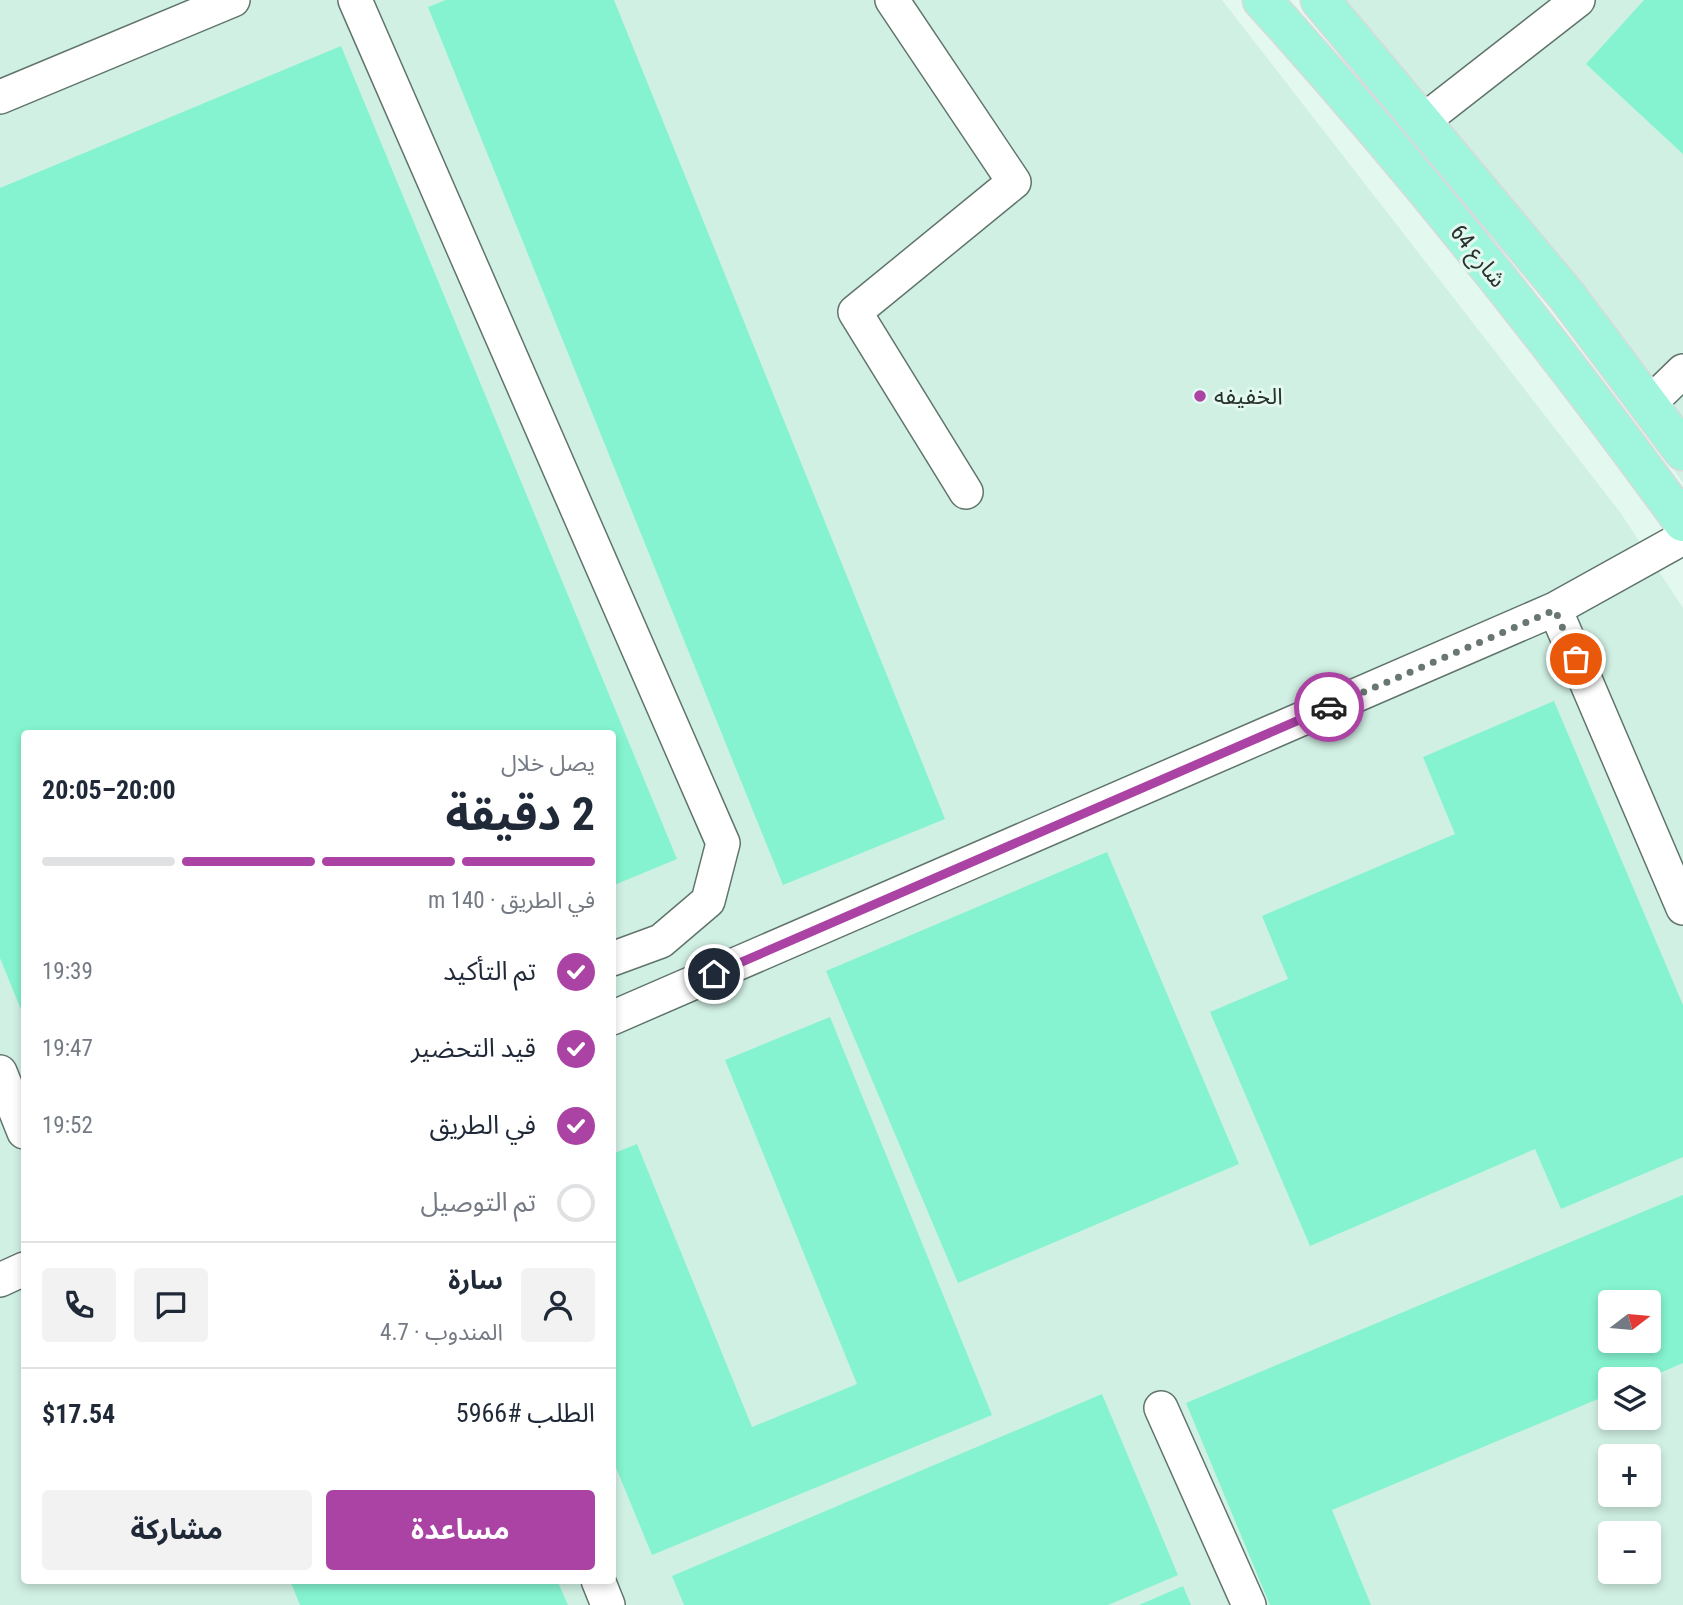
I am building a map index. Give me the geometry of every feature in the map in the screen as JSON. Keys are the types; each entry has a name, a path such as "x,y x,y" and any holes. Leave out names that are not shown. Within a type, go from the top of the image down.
{"main road":[{"name":"شارع 64","path":"1262,0 1340,87 1522,310 1683,522"},
{"name":"شارع 64","path":"1320,0 1567,296 1683,451"}],"street":[{"path":"0,97 233,0"},
{"path":"355,0 723,844 708,901 660,941 616,958"},
{"path":"892,0 1014,182 855,312 966,492"},
{"path":"1423,121 1578,0"},
{"path":"1648,405 1683,371"},
{"path":"616,1016 1555,610 1683,538"},
{"path":"1555,610 1683,908"},
{"path":"0,1072 21,1124"},
{"path":"0,1280 21,1270"},
{"path":"1161,1408 1249,1605"},
{"path":"600,1584 608,1605"}],"shaded area":[{"path":"0,0 1222,0 1620,512 1683,608 1683,1605 0,1605"},
{"path":"1345,0 1683,0 1683,483"}],"building":[{"path":"446,0 614,0 945,819 783,885 428,7"},
{"path":"1644,0 1683,0 1683,154 1586,64"},
{"path":"341,46 677,859 616,884 616,730 21,730 21,1010 0,958 0,188"},
{"path":"1554,701 1683,1005 1683,1157 1561,1209 1535,1149 1310,1246 1210,1012 1288,979 1262,916 1455,834 1423,757"},
{"path":"1107,852 1239,1164 958,1283 826,971"},
{"path":"830,1017 992,1415 652,1555 616,1468 616,1152 637,1144 752,1427 857,1384 725,1060"},
{"path":"1683,1195 1683,1363 1661,1373 1661,1367 1598,1367 1598,1399 1332,1510 1371,1605 1270,1605 1186,1403"},
{"path":"1102,1394 1178,1575 1108,1605 684,1605 672,1576"},
{"path":"291,1584 559,1584 568,1605 300,1605"},
{"path":"1183,1586 1191,1605 1139,1605"}],"way so far":[{"path":"1329,707 1555,610 1576,659"}],"place":[{"name":"الخفيفه","path":"1200,396"}],"route":[{"path":"714,974 1329,707"}]}
